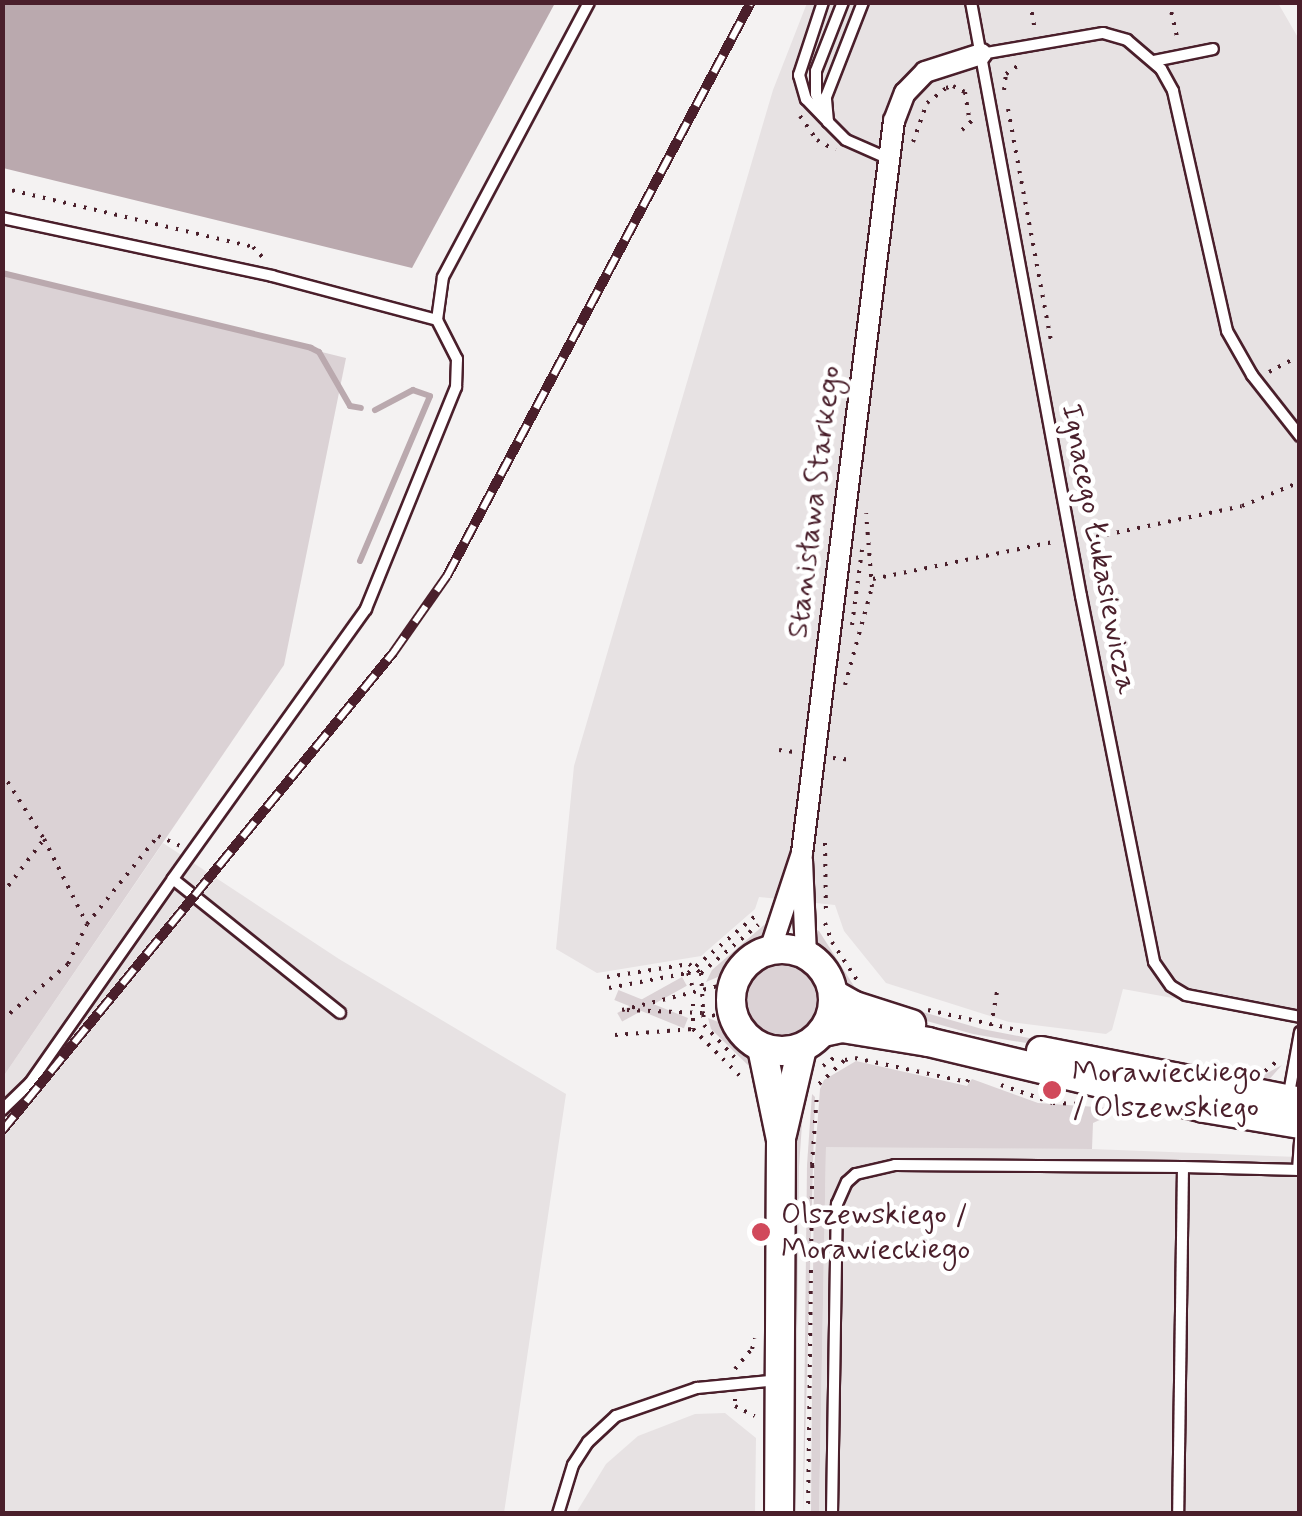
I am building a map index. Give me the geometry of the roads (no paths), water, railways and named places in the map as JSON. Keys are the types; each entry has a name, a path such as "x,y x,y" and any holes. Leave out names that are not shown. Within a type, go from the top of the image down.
{"street":[{"name":"Stanisława Starkego","path":"802,852 888,158 900,104 914,83 938,64 981,54"},
{"path":"770,950 802,852"},
{"path":"802,852 806,954"},
{"path":"779,1514 780,1140 756,1061 746,1036 734,1020 730,1001 734,982 754,956 788,949 806,954 846,988 855,1006 941,1033 1297,1112"},
{"path":"780,1140 846,988"},
{"path":"756,1061 823,1043 842,1028 928,1042 1204,1108 1297,1112"}],"lane":[{"path":"2,1110 30,1084 366,609 456,388 457,359 437,320 444,276 590,2"},
{"path":"823,2 798,75 806,98 846,140 888,158"},
{"path":"828,122 816,94 816,71 844,2"},
{"path":"828,122 826,97 863,2"},
{"name":"Ignacego Łukasiewicza","path":"971,2 1150,950 1170,986 1186,996 1300,1017"},
{"path":"981,54 1092,34 1126,40 1154,61 1173,91 1227,331 1252,374 1300,436"},
{"path":"1154,61 1213,49"},
{"path":"2,218 272,276 437,320"},
{"path":"174,879 340,1013"},
{"path":"1297,1112 1300,1032"},
{"path":"832,1514 837,1204 847,1182 879,1166 1299,1170 1300,1138"},
{"path":"1178,1514 1182,1167"},
{"path":"558,1514 573,1465 588,1442 616,1416 697,1388 779,1380"}],"waterway":[{"path":"2,273 311,348 319,352 350,406 361,408"},
{"path":"360,561 430,396 413,390 375,410"}],"railway":[{"path":"2,1131 393,653 447,576 751,2"}],"place":[{"name":"Morawieckiego / Olszewskiego","path":"1052,1090"},
{"name":"Olszewskiego / Morawieckiego","path":"761,1232"}]}
